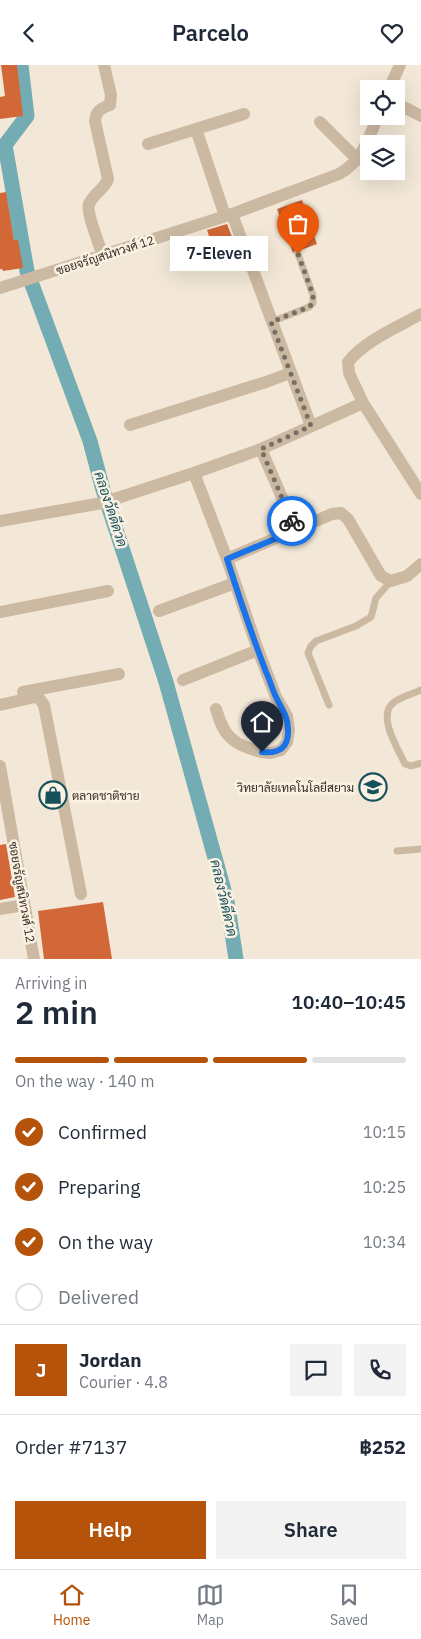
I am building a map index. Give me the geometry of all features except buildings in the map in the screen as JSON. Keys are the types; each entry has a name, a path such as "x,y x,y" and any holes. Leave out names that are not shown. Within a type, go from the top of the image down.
{"street":[{"path":"103,256 89,210 90,202 107,183 108,179 95,121 96,114 100,109 110,105 111,99 104,65"},
{"path":"393,80 400,65"},
{"path":"405,107 421,115"},
{"path":"148,144 244,114"},
{"path":"320,122 358,160"},
{"name":"ซอยจรัญสนิทวงศ์ 12","path":"0,288 229,215 339,174 350,169 358,160 374,125"},
{"path":"196,129 311,426"},
{"path":"421,314 378,338 356,353 348,363 348,373 363,403 421,494"},
{"path":"130,425 290,373"},
{"path":"0,521 106,502 261,449 363,403"},
{"path":"261,449 296,530"},
{"path":"194,473 227,559 258,650 276,697 287,716 287,742 281,750 271,753 238,744 228,737 216,709"},
{"path":"227,559 332,514 341,513 348,519 381,576 391,581 406,576 421,564"},
{"path":"159,611 235,583"},
{"path":"0,612 108,591"},
{"path":"183,680 258,650"},
{"path":"0,697 119,674"},
{"path":"0,705 35,697 40,698 44,705 81,894"},
{"name":"ซอยจรัญสนิทวงศ์ 12","path":"0,766 3,804 34,959"},
{"path":"0,909 24,905"}],"lane":[{"path":"271,322 309,307 313,303 313,295 298,254"},
{"path":"329,705 308,653 311,646 316,641 356,626 371,617 376,598 391,581"},
{"path":"421,690 392,703 387,711 386,723 405,763 411,766 421,763"},
{"path":"398,851 421,849"}],"waterway":[{"name":"คลองวัดดีดวด","path":"21,65 27,116 5,145 27,271 90,441 103,490 166,682 227,901 236,959"}],"way so far":[{"path":"292,521 261,449 311,426 271,322 309,307 313,303 313,295 298,254"}],"place":[{"name":"7-Eleven","path":"298,254"},
{"name":"วิทยาลัยเทคโนโลยีสยาม","path":"373,787"},
{"name":"ตลาดชาติชาย","path":"53,795"}],"route":[{"path":"262,752 271,753 281,750 287,742 287,716 276,697 258,650 227,559 296,530 292,521"}]}
